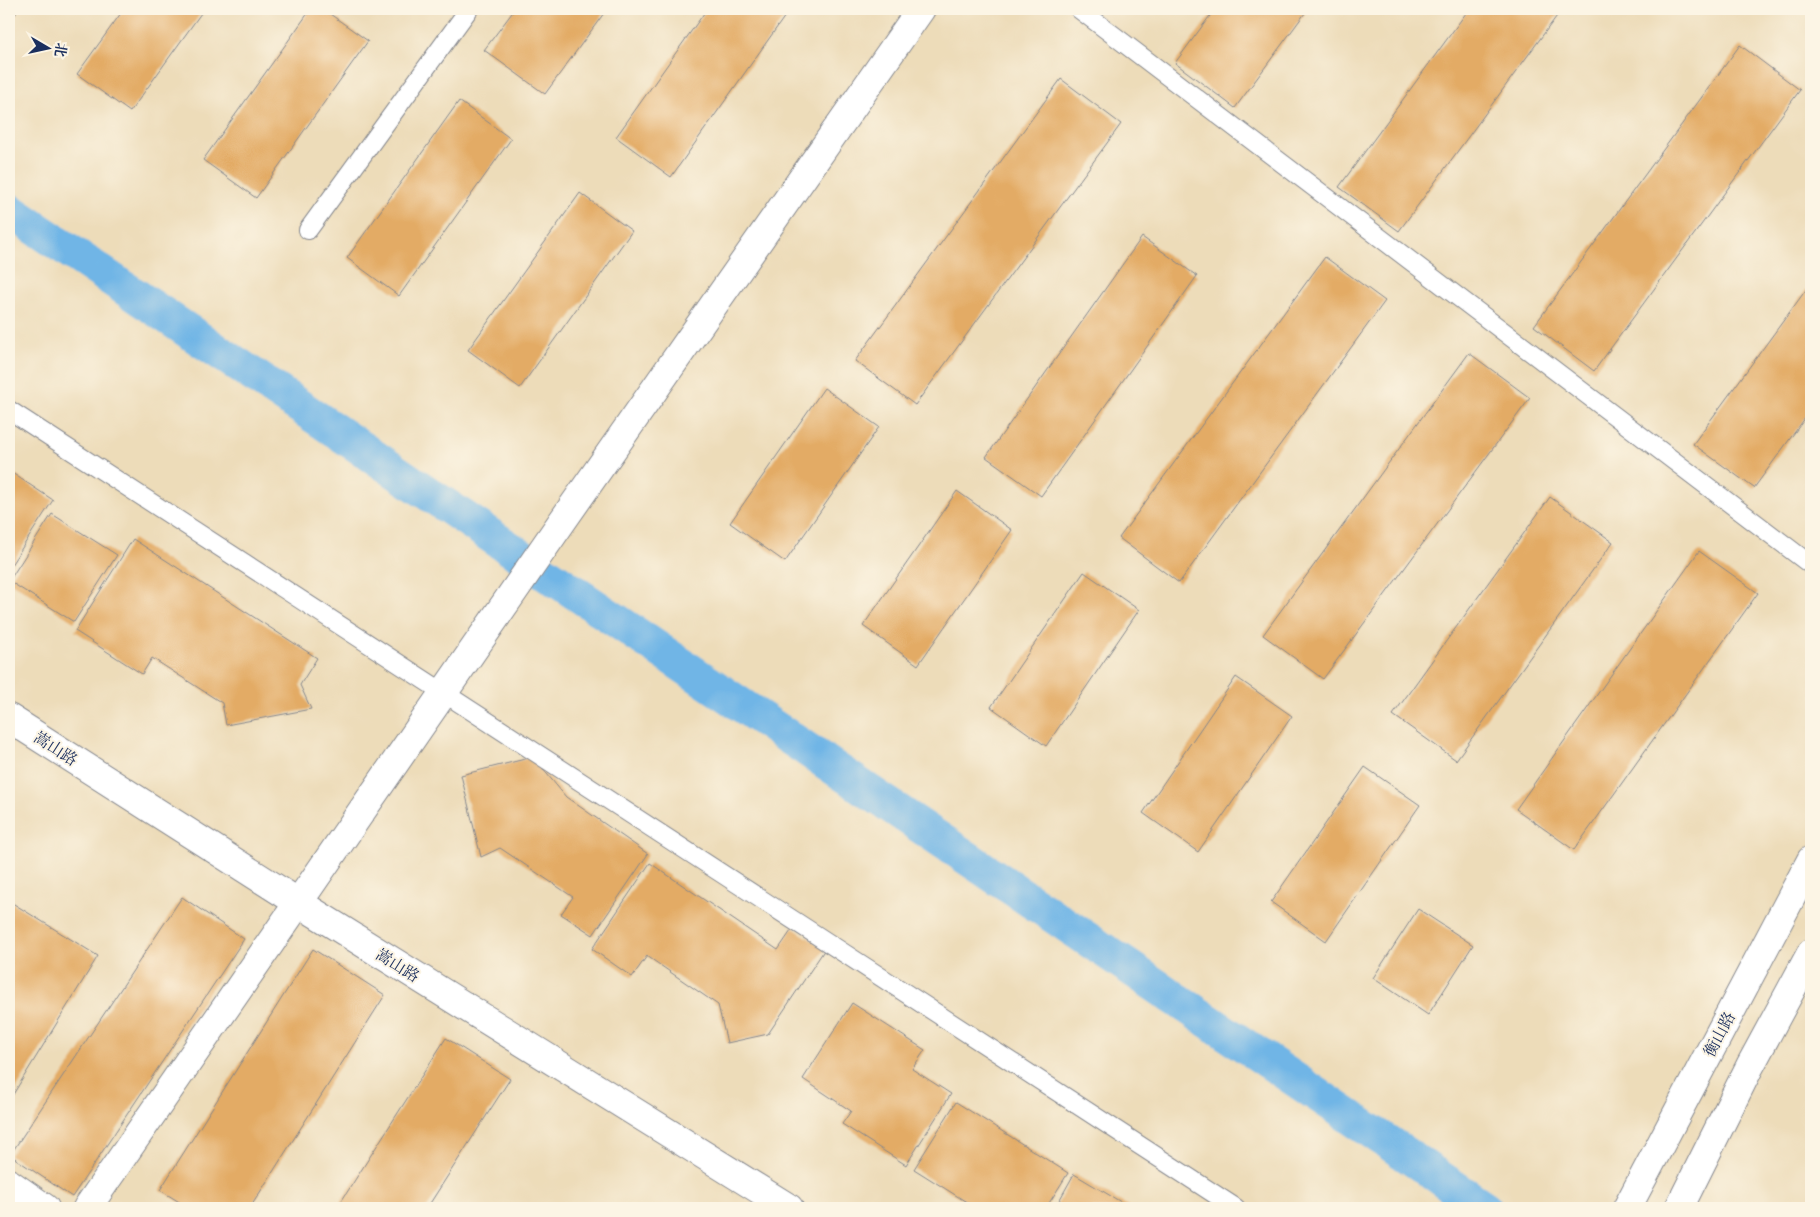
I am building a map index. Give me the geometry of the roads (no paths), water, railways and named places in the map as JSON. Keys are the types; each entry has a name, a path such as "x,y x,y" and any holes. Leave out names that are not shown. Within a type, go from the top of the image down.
{"street":[{"path":"87,1208 445,694 561,523 921,9"},
{"name":"嵩山路","path":"9,718 299,903 789,1208"},
{"name":"衡山路","path":"1627,1208 1811,860"},
{"path":"1679,1208 1750,1066 1811,953"},
{"path":"9,1183 46,1208"}],"lane":[{"path":"308,230 468,9"},
{"path":"1079,9 1811,565"},
{"path":"9,410 1236,1208"}],"waterway":[{"path":"9,210 1485,1208"}]}
